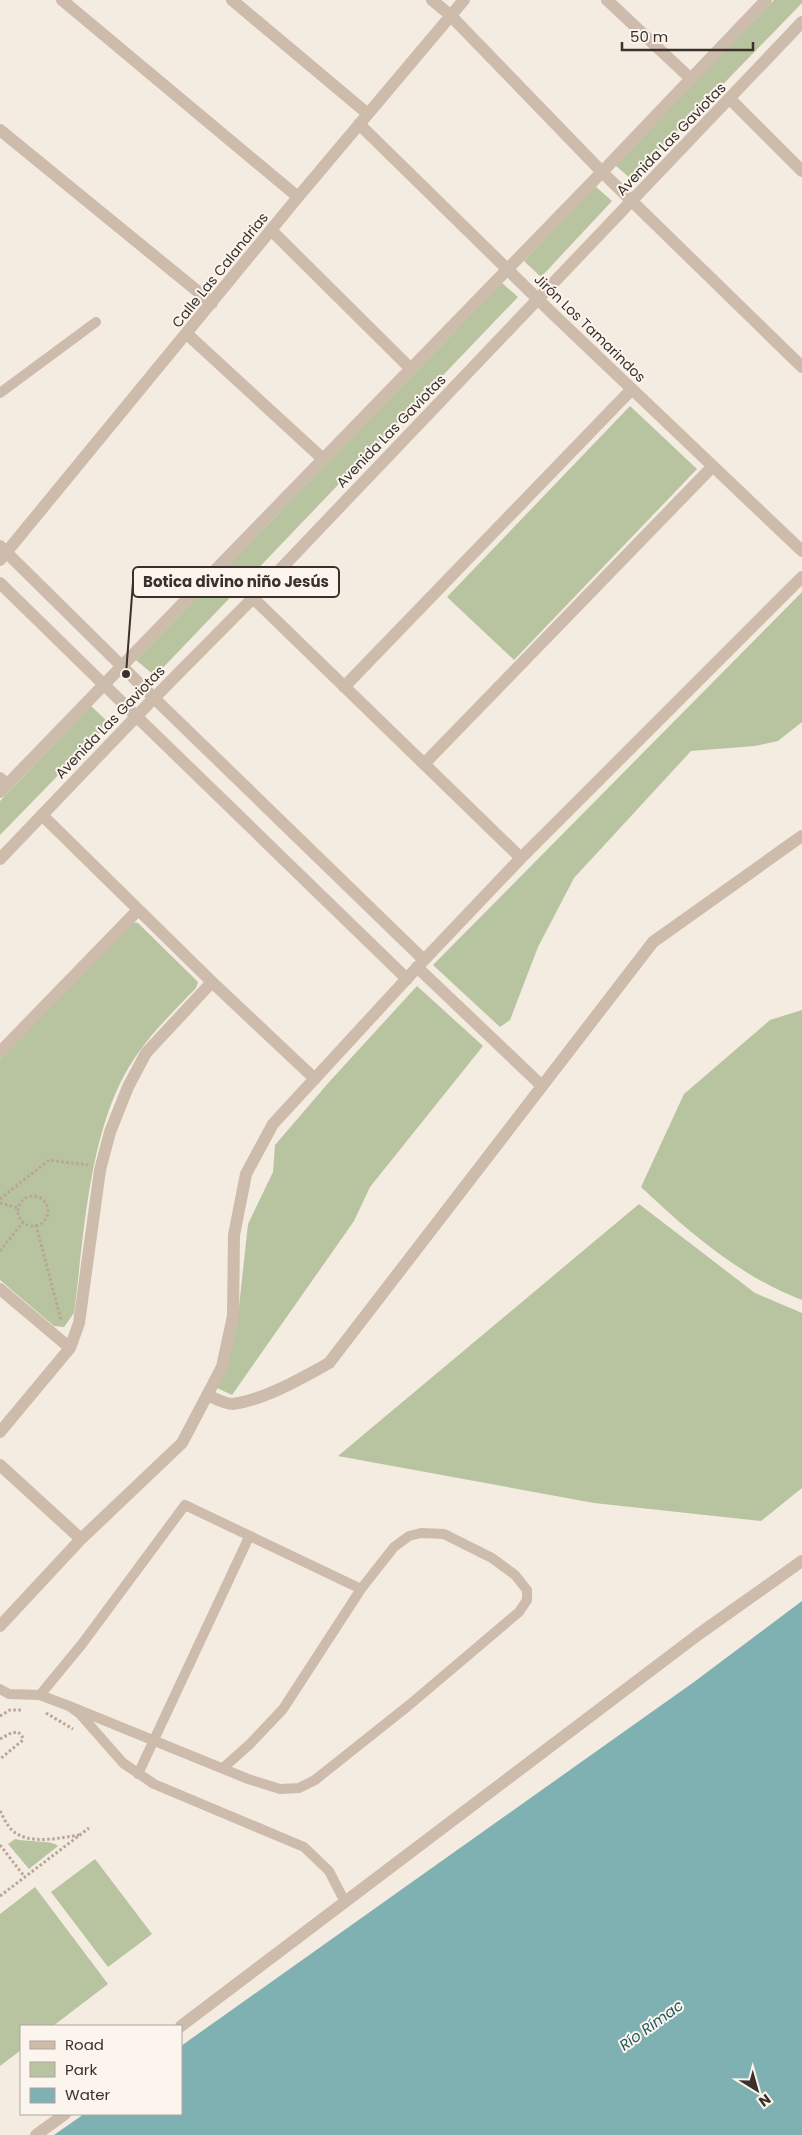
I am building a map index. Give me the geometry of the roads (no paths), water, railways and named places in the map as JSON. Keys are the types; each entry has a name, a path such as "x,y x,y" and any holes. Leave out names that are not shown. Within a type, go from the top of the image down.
{"street":[{"path":"62,0 298,197"},
{"path":"232,0 368,114"},
{"path":"432,0 450,15 602,172 802,367"},
{"name":"Calle Las Calandrias","path":"2,553 187,334 298,197 464,0"},
{"path":"609,0 691,79"},
{"name":"Avenida Las Gaviotas","path":"2,785 104,685 602,172 766,0"},
{"name":"Avenida Las Gaviotas","path":"0,859 136,716 253,598 802,22"},
{"path":"730,99 802,171"},
{"name":"Jirón Los Tamarindos","path":"359,124 538,299 802,551"},
{"path":"0,130 212,304"},
{"path":"272,230 411,369"},
{"path":"187,334 323,459"},
{"path":"344,687 632,388"},
{"path":"424,764 713,466"},
{"path":"2,553 154,698 542,1086"},
{"path":"0,1626 81,1539 182,1443 222,1367 233,1316 234,1235 246,1174 273,1124 420,964 521,858 802,577"},
{"path":"0,583 407,979"},
{"path":"253,598 521,858"},
{"path":"42,815 212,982 315,1079"},
{"path":"207,1395 231,1404 244,1401 303,1378 329,1363 653,942 802,836"},
{"path":"0,1052 138,910"},
{"path":"0,1432 70,1348 79,1323 100,1170 110,1132 124,1096 146,1053 212,982"},
{"path":"0,1289 70,1348"},
{"path":"0,1465 81,1539"},
{"path":"181,2025 699,1634 802,1560"},
{"path":"36,2135 64,2115"}],"lane":[{"path":"0,393 96,322"},
{"path":"40,1694 82,1644 185,1505 360,1589"},
{"path":"0,1689 9,1694 40,1694 223,1768 280,1789 299,1788 315,1780 408,1706 519,1612 527,1600 527,1590 515,1575 492,1558 444,1534 421,1533 409,1536 394,1547 360,1589 283,1709 250,1744 223,1768"},
{"path":"138,1774 249,1536"},
{"path":"69,1706 90,1724 123,1763 138,1774 171,1792 304,1847 323,1863 329,1871 345,1902"}],"water":[{"name":"Río Rímac","path":"802,1601 802,2135 54,2135 83,2115 182,2115 182,2045 694,1682"}],"place":[{"name":"Botica divino niño Jesús","path":"126,674"}]}
